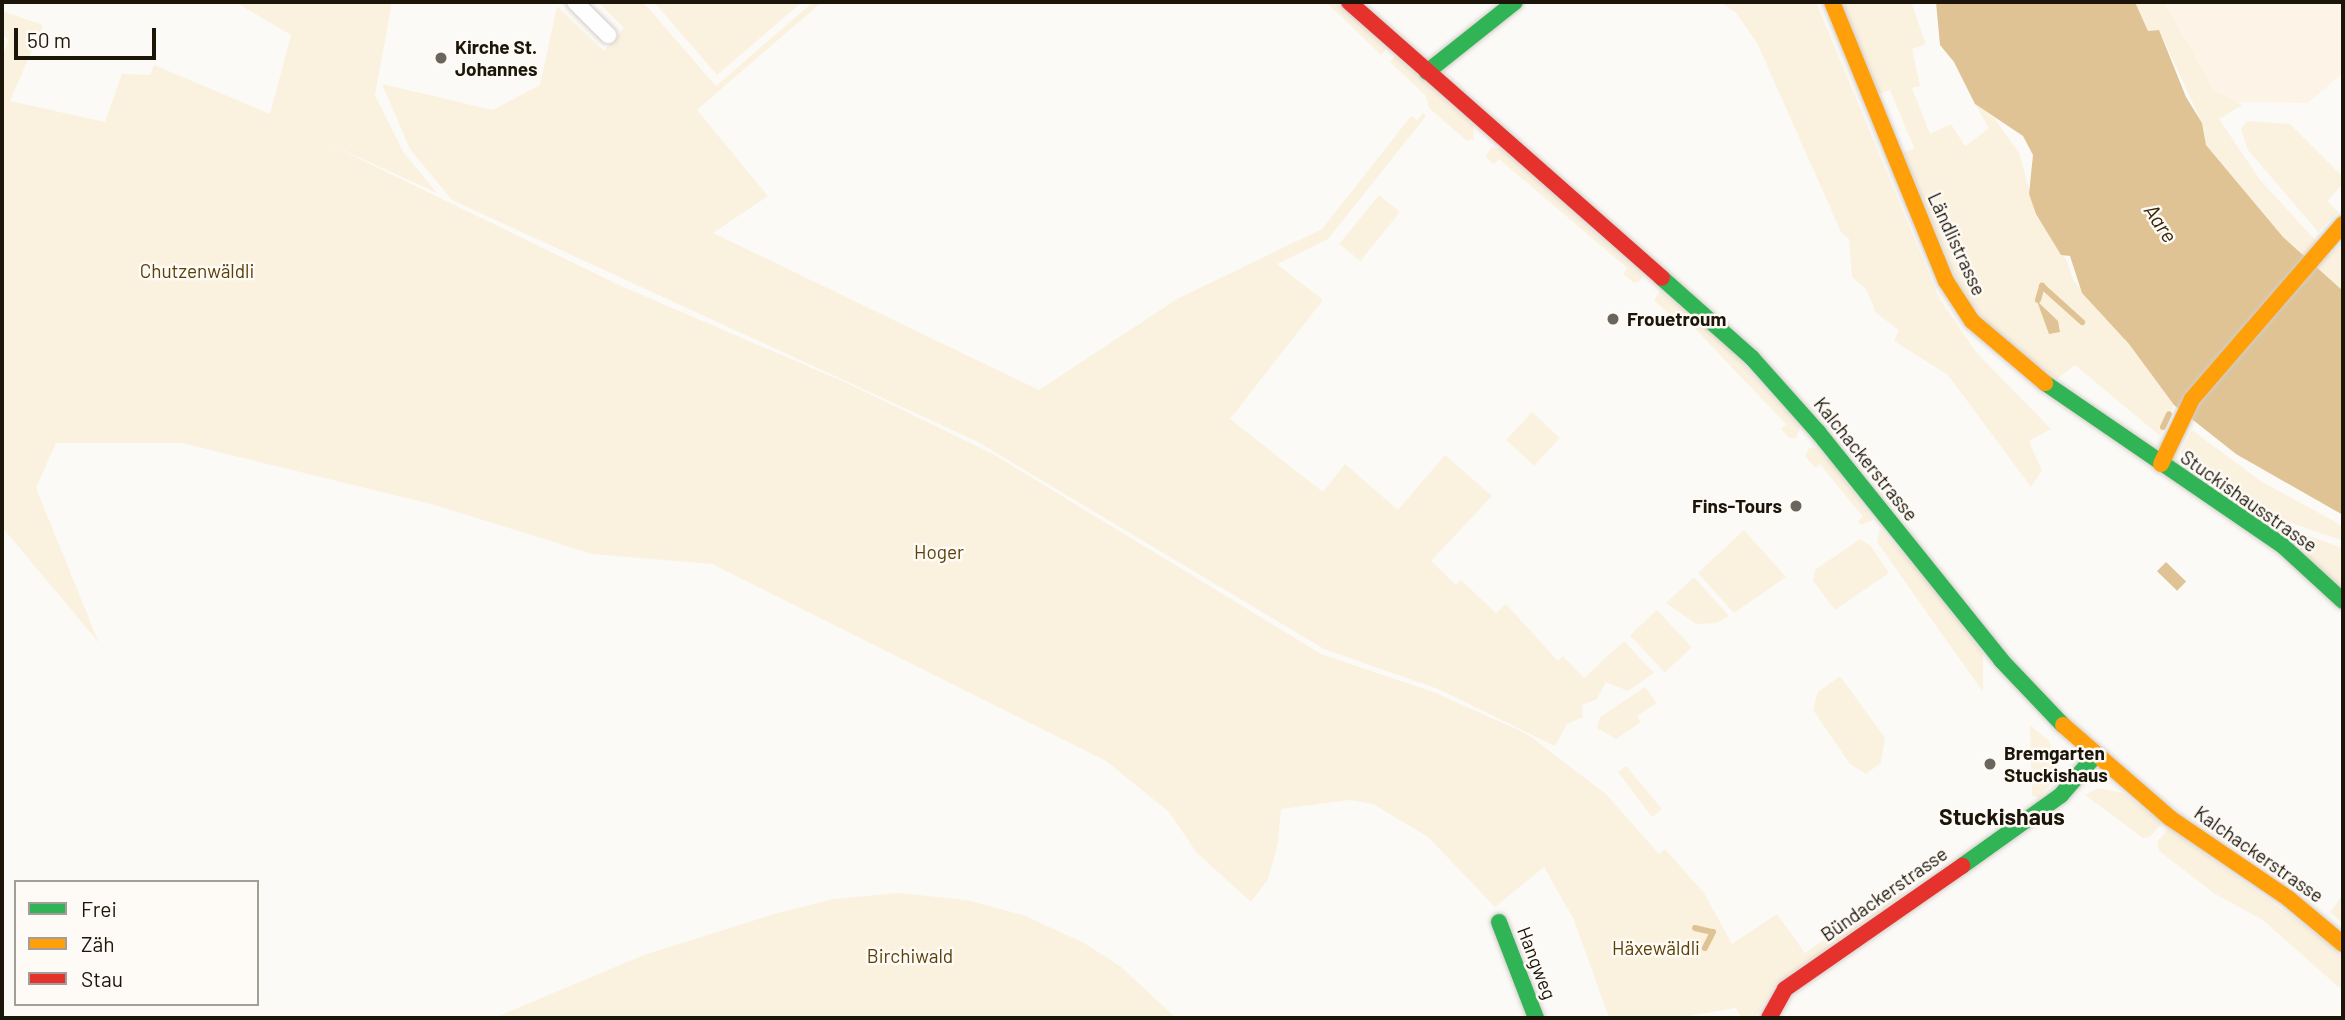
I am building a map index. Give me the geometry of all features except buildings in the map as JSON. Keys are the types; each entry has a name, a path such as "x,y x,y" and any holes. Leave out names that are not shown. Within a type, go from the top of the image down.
{"street":[{"path":"575,2 608,35"},
{"name":"Kalchackerstrasse","path":"1349,2 1678,288 1752,358 1818,432 2001,660 2095,757 2170,818 2289,899 2343,944"},
{"path":"1427,72 1515,2"},
{"name":"Ländlistrasse","path":"1832,2 1946,281 1962,308 2004,352 2161,464"},
{"path":"2161,464 2192,399 2338,230"},
{"name":"Stuckishausstrasse","path":"2161,464 2283,546 2343,601"},
{"name":"Bündackerstrasse","path":"1769,1018 1785,989 2024,823 2061,795 2095,757"},
{"name":"Hangweg","path":"1499,922 1536,1018"}],"shaded area":[{"path":"2164,2 2343,2 2343,73 2308,103 2232,102 2214,90"}],"green space":[{"path":"235,2 392,2 375,95 404,153 437,193 323,141 621,286 849,384 993,454 1321,654 1436,693 1527,734 1606,794 1659,854 1665,849 1704,893 1732,944 1777,914 1805,953 1897,888 1903,895 1775,984 1755,1018 1741,1018 1736,1008 1676,1018 1609,1018 1574,920 1544,867 1495,907 1428,837 1373,804 1349,800 1281,809 1278,843 1268,879 1251,902 1197,853 1169,812 1106,761 712,564 592,554 435,505 182,443 56,443 36,488 99,643 2,527 2,59 8,40 2,33 2,11 43,25 10,101 105,122 122,74 150,75 154,65 270,114 291,35"},
{"path":"598,2 643,2 716,86 813,2 822,2 697,110 768,196 713,233 1039,390 1177,299 1322,229 1411,116 1417,120 1423,113 1426,116 1328,239 1277,264 1323,300 1230,419 1323,492 1345,464 1398,510 1445,455 1492,496 1431,561 1456,585 1461,580 1496,613 1506,604 1558,661 1563,656 1584,678 1624,641 1654,673 1628,691 1606,682 1597,699 1582,705 1583,717 1567,724 1555,746 1438,689 1324,649 976,441 452,200 410,149 382,84 493,110 540,85 557,6 604,51 624,28"},
{"path":"654,2 802,2 717,75"},
{"path":"1326,2 1336,2 1386,49 1381,55"},
{"path":"1720,2 1816,2 1939,298 1976,352 2051,429 2029,441 2042,471 2031,487 1948,375 1894,341 1899,330 1876,313 1866,289 1852,277 1849,239 1841,232 1757,43 1736,13"},
{"path":"1841,2 1911,2 1926,44 1912,49 1920,86 1912,88 1930,134 1951,124 1965,146 1989,128 1975,104 1995,119 2019,153 2036,214 2067,261 2073,280 2129,344 2174,405 2160,436 2075,365 2057,379 1994,332 1959,286 1903,153 1914,148 1890,90 1879,94"},
{"path":"2135,2 2164,2 2214,90 2242,105 2219,119 2261,181 2330,256 2343,241 2343,291 2283,237 2206,145 2202,123 2159,30 2148,31"},
{"path":"1395,56 1474,126 1473,139 1467,141 1429,108 1426,96 1390,62"},
{"path":"2247,121 2290,124 2343,177 2343,184 2327,201 2338,212 2318,232 2248,150 2241,129"},
{"path":"1492,147 1503,150 1643,276 1640,281 1634,283 1623,274 1627,268 1499,159 1494,164 1485,157"},
{"path":"1379,195 1400,212 1360,261 1339,244"},
{"path":"1660,291 1719,338 1800,427 1796,438 1789,438 1781,429 1786,424 1680,313 1674,319 1654,300"},
{"path":"1532,412 1560,438 1534,466 1506,440"},
{"path":"2192,430 2262,482 2334,521 2343,528 2343,541 2235,503 2181,452"},
{"path":"1809,448 1816,448 1836,468 1873,520 1861,525 1858,521 1863,517 1820,464 1815,468 1805,456"},
{"path":"2264,520 2343,548 2343,589"},
{"path":"1880,529 1921,573 1983,654 1983,692 1877,542"},
{"path":"1744,530 1786,577 1734,613 1698,573"},
{"path":"1860,539 1871,546 1889,573 1835,610 1813,581 1815,570"},
{"path":"1694,577 1729,616 1716,623 1696,624 1666,603"},
{"path":"1657,610 1692,647 1665,673 1630,635"},
{"path":"1840,676 1885,738 1881,763 1866,774 1850,764 1813,710 1818,692"},
{"path":"1645,687 1657,703 1637,716 1641,722 1616,739 1597,728 1600,717"},
{"path":"2030,725 2049,741 2058,765 2056,778 2039,798 2032,795"},
{"path":"1626,766 1662,809 1652,817 1618,772"},
{"path":"2098,788 2123,793 2162,823 2150,837 2143,838 2085,795"},
{"path":"2169,828 2328,943 2343,957 2343,991 2263,920 2215,894 2159,851 2157,842"},
{"name":"Birchiwald","path":"898,893 967,900 1023,915 1084,943 1120,966 1176,1018 494,1018 644,955 774,914 834,899"},
{"path":"2343,895 2343,924 2330,912"}],"water":[{"name":"Aare","path":"1936,2 2135,2 2148,31 2159,30 2186,97 2202,123 2206,145 2283,237 2343,291 2343,515 2236,454 2174,405 2129,344 2082,293 2070,256 2061,255 2036,214 2029,194 2033,155 2023,136 1975,104 1954,62 1940,45"},
{"path":"2037,301 2058,321 2060,332 2049,334"},
{"path":"2166,562 2186,581 2177,591 2157,571"}],"waterway":[{"path":"2038,300 2042,286 2082,322"},
{"path":"2163,427 2169,414"},
{"path":"1695,928 1713,932 1705,948"}],"traffic: fast":[{"path":"1427,72 1515,2"},
{"path":"1662,278 1752,358 1818,432 2001,660 2063,725"},
{"path":"2045,383 2283,546 2343,601"},
{"path":"1962,866 2061,795 2095,756"},
{"path":"1499,922 1536,1018"}],"traffic: slow":[{"path":"1832,2 1946,281 1972,321 2045,383"},
{"path":"2161,464 2192,399 2343,224"},
{"path":"2063,725 2170,818 2289,899 2343,944"}],"traffic: jam":[{"path":"1349,2 1662,278"},
{"path":"1769,1018 1785,989 1962,866"}],"place":[{"name":"Kirche St. Johannes","path":"441,58"},
{"name":"Frouetroum","path":"1613,319"},
{"name":"Fins-Tours","path":"1796,506"},
{"name":"Bremgarten Stuckishaus","path":"1990,764"}],"district":[{"name":"Stuckishaus","path":"2002,816"}],"park label":[{"name":"Chutzenwäldli","path":"197,271"},
{"name":"Hoger","path":"939,552"},
{"name":"Häxewäldli","path":"1656,948"}]}
